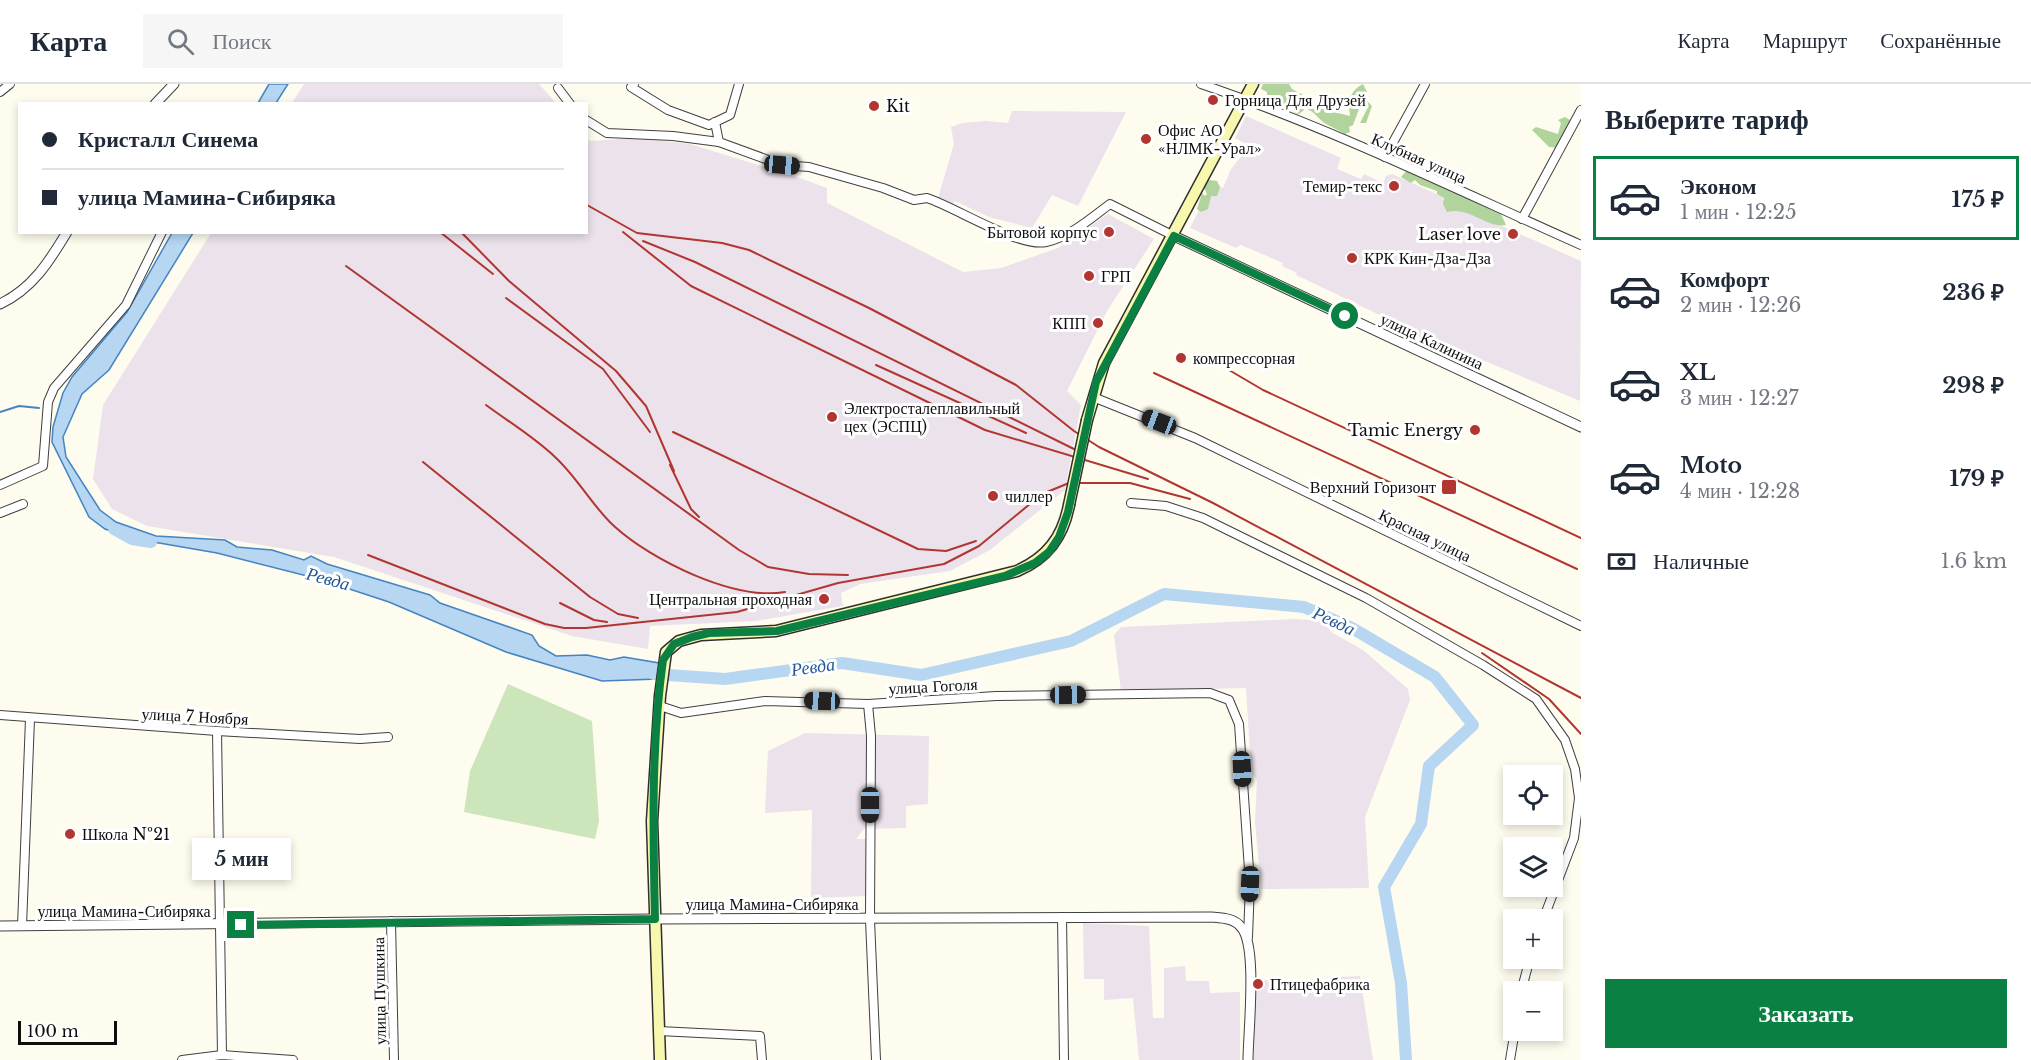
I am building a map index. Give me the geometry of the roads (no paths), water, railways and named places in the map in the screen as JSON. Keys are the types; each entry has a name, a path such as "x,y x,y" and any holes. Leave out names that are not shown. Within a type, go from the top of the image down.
{"main road":[{"path":"660,1060 652,822 664,655 679,641 700,635 777,631 1017,572 1035,563 1054,545 1069,505 1086,420 1104,363 1174,236 1253,84"}],"street":[{"path":"0,92 10,84"},
{"path":"157,102 174,84"},
{"path":"633,84 632,87 668,110 709,125 730,115 739,84"},
{"name":"Клубная улица","path":"1201,84 1245,98 1385,157 1581,245"},
{"path":"1385,157 1425,84"},
{"path":"558,88 568,102"},
{"path":"1522,219 1581,110"},
{"path":"588,121 607,133 673,136 719,142 782,165 809,167 883,188 914,200 927,198 1006,233 1037,244 1049,242 1074,229 1110,204 1174,236"},
{"path":"715,122 719,142"},
{"path":"0,304 16,297 39,276 66,234"},
{"path":"0,485 43,466 48,402 54,388 126,305 161,234"},
{"name":"улица Калинина","path":"1174,236 1580,422"},
{"name":"Красная улица","path":"1093,397 1195,438 1581,626"},
{"path":"1131,503 1166,506 1203,518 1366,598 1484,665 1536,699 1565,740 1575,769 1580,798 1571,848 1547,909"},
{"path":"0,513 23,504"},
{"name":"улица Гоголя","path":"660,701 681,713 765,701 868,704 996,696 1210,693 1229,700 1239,724 1250,884 1248,937"},
{"path":"868,704 871,730 870,920 876,1060"},
{"name":"улица 7 Ноября","path":"0,715 217,731 360,739 388,737"},
{"path":"22,926 30,719"},
{"path":"217,731 222,1055"},
{"name":"улица Мамина-Сибиряка","path":"0,926 1211,916 1237,923 1248,937"},
{"path":"1062,917 1064,1060"},
{"name":"улица Пушкина","path":"391,921 394,1060"},
{"path":"1248,937 1251,961 1248,1060"},
{"path":"659,1031 760,1036 762,1060"},
{"path":"1510,1060 1513,1041"},
{"path":"182,1060 222,1055 293,1060"}],"water":[{"path":"269,84 288,84 277,102 259,102"},
{"path":"171,234 192,234 109,370 82,394 63,437 66,457 100,510 116,522 156,536 225,540 237,547 272,550 304,560 311,556 327,564 430,595 440,603 532,635 539,646 556,656 587,655 610,660 624,657 659,663 658,679 602,681 506,652 389,602 319,579 217,553 136,539 105,529 89,517 52,442 53,427 63,393 72,377 127,312"}],"waterway":[{"path":"0,412 19,406 39,408"},
{"name":"Ревда","path":"114,529 132,539 151,542"},
{"name":"Ревда","path":"654,674 725,679 842,663 921,675 1071,641 1164,594 1304,607 1352,628 1435,677 1473,725 1429,766 1421,824 1384,887 1401,983 1406,1060"}],"railway":[{"path":"588,206 637,233 722,243 749,250 869,308 1016,385 1074,431 1099,447 1213,503 1581,698"},
{"path":"623,232 691,286 985,430 1148,479"},
{"path":"443,234 493,274"},
{"path":"463,234 509,281 616,371 646,406 674,471"},
{"path":"643,241 695,262 1078,451"},
{"path":"346,266 739,550 768,567 809,574 848,575"},
{"path":"506,298 603,369 650,432"},
{"path":"876,365 1026,433"},
{"path":"1229,370 1263,390 1581,538"},
{"path":"1154,373 1577,569"},
{"path":"486,405 547,450 571,474 606,518 649,552 694,575 718,584 765,593 785,592"},
{"path":"673,432 918,549 946,551 976,541"},
{"path":"423,462 590,597 618,614 638,618"},
{"path":"670,465 691,509 699,517"},
{"path":"368,555 545,624 564,628 586,628 737,612 838,583 944,564 979,546 1042,494 1069,483 1130,483 1190,499"},
{"path":"560,603 594,620 607,622"},
{"path":"1482,653 1549,699 1581,734"}],"place":[{"name":"Горница Для Друзей","path":"1213,100"},
{"name":"Kit","path":"874,106"},
{"name":"Офис АО «НЛМК-Урал»","path":"1146,139"},
{"name":"Темир-текс","path":"1394,186"},
{"name":"Бытовой корпус","path":"1109,232"},
{"name":"Laser love","path":"1513,234"},
{"name":"КРК Кин-Дза-Дза","path":"1352,258"},
{"name":"ГРП","path":"1089,276"},
{"name":"КПП","path":"1098,323"},
{"name":"компрессорная","path":"1181,358"},
{"name":"Электросталеплавильный цех (ЭСПЦ)","path":"832,417"},
{"name":"Tamic Energy","path":"1475,430"},
{"name":"Верхний Горизонт","path":"1449,487"},
{"name":"чиллер","path":"993,496"},
{"name":"Центральная проходная","path":"824,599"},
{"name":"Школа №21","path":"70,834"},
{"name":"Птицефабрика","path":"1258,984"}]}
